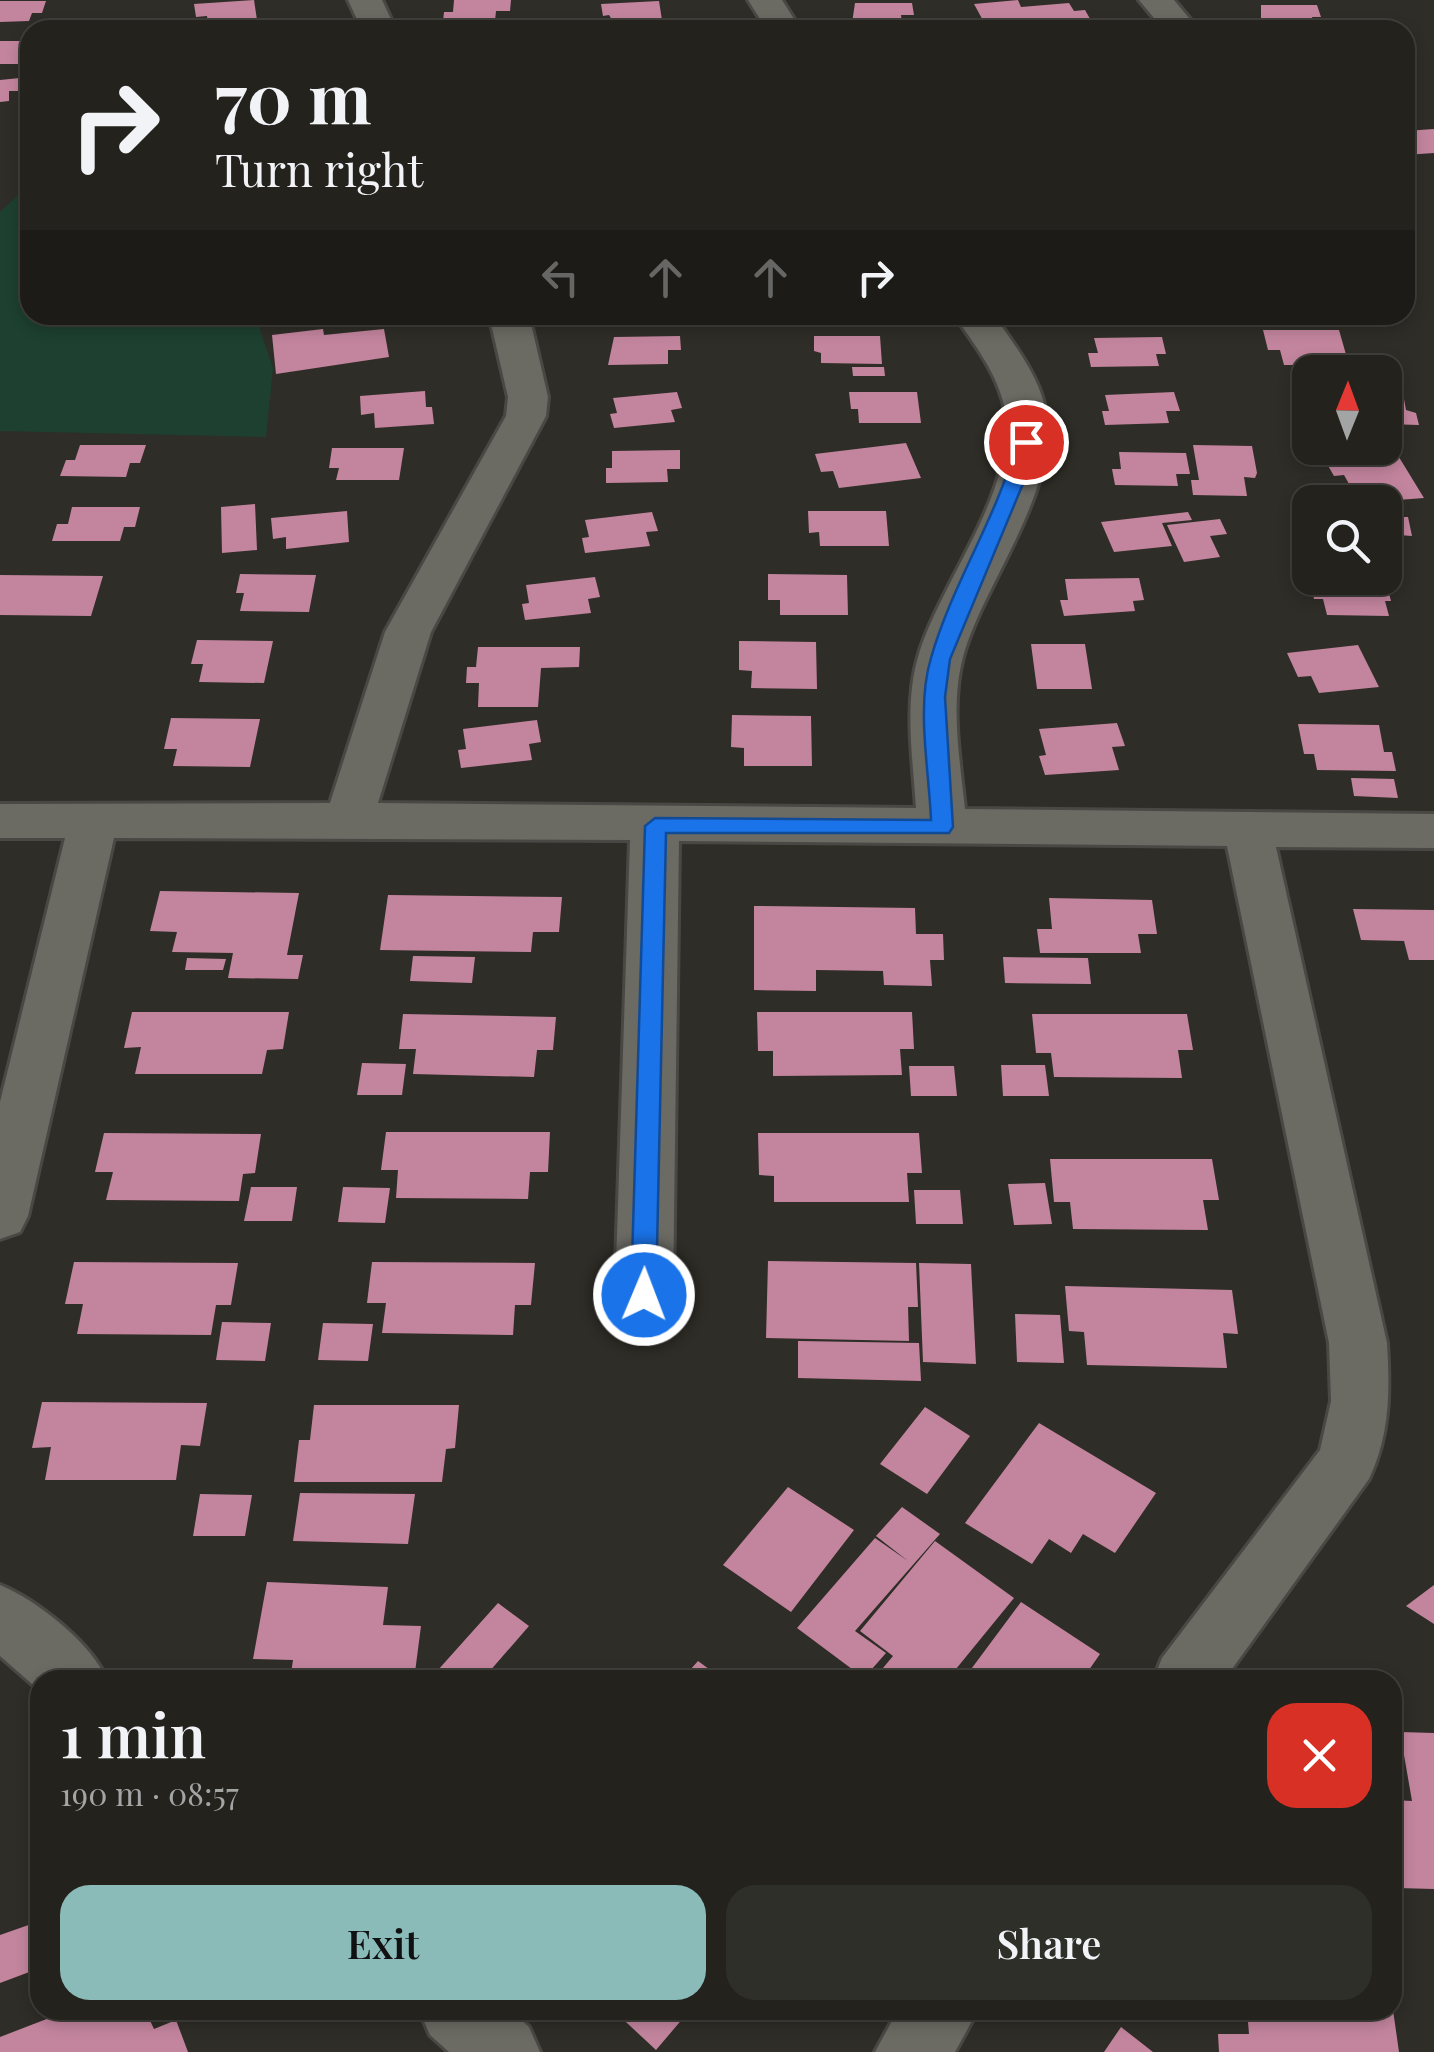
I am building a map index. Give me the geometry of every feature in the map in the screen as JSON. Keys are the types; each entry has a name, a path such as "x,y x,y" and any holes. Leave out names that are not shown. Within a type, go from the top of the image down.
{"street":[{"path":"1156,0 1173,20"},
{"path":"349,820 408,632 526,416 528,397 511,325"},
{"path":"942,827 935,697 940,659 1016,479 1026,442 1026,415 1018,384 980,325"},
{"path":"0,1216 94,819"},
{"path":"0,821 349,820 1434,831"},
{"path":"644,1295 655,826"},
{"path":"1192,1670 1348,1460 1361,1401 1358,1343 1248,831"},
{"path":"0,1615 63,1670"},
{"path":"467,2020 504,2052"},
{"path":"910,2052 934,2020"}],"green space":[{"path":"20,193 20,325 258,325 273,368 266,437 0,431 0,212"}],"building":[{"path":"254,0 257,20 207,20 207,16 196,17 194,4"},
{"path":"454,0 511,0 510,11 496,11 495,20 443,20 444,12 453,12"},
{"path":"1018,0 1021,7 1069,3 1074,11 1085,10 1091,20 983,20 974,4"},
{"path":"0,1 46,1 42,13 32,13 29,20 0,22"},
{"path":"659,1 662,20 612,20 609,15 603,16 601,4"},
{"path":"855,3 912,3 914,15 901,15 902,20 852,20"},
{"path":"1261,5 1317,5 1321,17 1312,17 1313,20 1261,20"},
{"path":"0,41 20,41 20,64 0,64"},
{"path":"20,78 19,91 9,91 9,101 0,102 0,80"},
{"path":"1434,129 1434,153 1415,154 1415,130"},
{"path":"323,329 324,335 384,329 389,357 276,374 272,335"},
{"path":"1263,330 1339,330 1346,355 1292,355 1292,365 1284,365 1280,350 1268,350"},
{"path":"680,336 681,350 668,350 668,364 608,365 614,337"},
{"path":"814,336 880,336 882,364 821,363 821,353 814,351"},
{"path":"1162,337 1166,354 1156,354 1159,366 1091,367 1088,353 1098,353 1094,338"},
{"path":"852,367 884,367 885,376 853,376"},
{"path":"425,391 426,407 432,407 434,424 375,428 374,413 361,415 360,396"},
{"path":"677,392 682,408 671,410 675,422 614,428 610,414 617,413 613,398"},
{"path":"849,392 917,392 921,423 859,423 858,409 851,409"},
{"path":"1174,392 1180,411 1166,411 1169,423 1105,425 1102,411 1109,411 1105,395"},
{"path":"1402,399 1406,410 1416,413 1419,425 1402,424"},
{"path":"906,443 921,478 839,488 833,471 821,472 815,454"},
{"path":"80,445 146,445 140,463 130,463 126,477 60,476 66,460 75,460"},
{"path":"1193,445 1252,446 1257,473 1255,478 1244,477 1247,496 1193,495 1191,480 1199,480"},
{"path":"332,448 404,448 399,480 336,480 339,468 329,468"},
{"path":"680,450 680,469 667,469 668,482 606,483 606,468 612,468 612,451"},
{"path":"1119,452 1186,453 1190,474 1176,474 1178,486 1115,485 1112,469 1121,469"},
{"path":"1402,462 1424,498 1402,500 1402,485 1350,485 1344,475 1334,476 1328,465"},
{"path":"255,504 257,550 222,553 221,507"},
{"path":"72,507 140,507 135,527 124,527 120,541 52,541 57,524 68,524"},
{"path":"347,511 349,542 286,549 286,537 273,539 271,518"},
{"path":"808,511 886,511 889,546 820,546 819,532 809,533"},
{"path":"652,512 658,531 646,532 650,546 585,553 582,538 589,537 585,520"},
{"path":"1188,512 1192,520 1162,523 1172,546 1114,552 1101,522"},
{"path":"1402,517 1408,517 1412,536 1402,535"},
{"path":"1220,519 1227,534 1210,536 1220,557 1184,562 1167,525"},
{"path":"240,574 316,575 309,612 240,611 244,593 236,593"},
{"path":"768,574 847,575 848,615 780,615 780,600 768,600"},
{"path":"0,575 103,576 91,616 0,615"},
{"path":"595,577 600,597 588,599 591,613 525,620 522,604 529,603 526,585"},
{"path":"1139,578 1144,600 1133,601 1135,611 1064,616 1060,600 1068,600 1065,579"},
{"path":"1313,595 1389,595 1391,601 1385,601 1389,616 1327,615 1323,599 1314,599"},
{"path":"197,640 273,641 264,683 199,682 203,664 191,664"},
{"path":"739,641 816,642 817,689 751,688 752,671 739,670"},
{"path":"1031,644 1085,644 1092,689 1037,689"},
{"path":"1358,645 1379,687 1319,693 1311,676 1298,677 1287,653"},
{"path":"478,647 580,647 579,667 541,668 538,707 478,707 479,683 466,683 467,667 476,667"},
{"path":"732,715 811,716 812,766 744,766 744,748 731,747"},
{"path":"171,718 260,719 250,767 173,766 177,749 164,749"},
{"path":"537,720 541,742 529,744 532,760 461,768 458,750 466,749 463,729"},
{"path":"1117,723 1125,746 1112,747 1119,770 1045,775 1039,756 1046,755 1039,729"},
{"path":"1298,724 1379,725 1384,752 1392,752 1396,771 1317,770 1314,754 1304,754"},
{"path":"1351,778 1394,779 1398,798 1354,796"},
{"path":"160,891 299,893 287,955 303,955 298,979 228,978 233,953 172,952 177,932 150,931"},
{"path":"388,895 562,897 559,932 533,932 531,952 380,950"},
{"path":"1049,898 1152,900 1157,934 1138,934 1141,953 1040,953 1037,929 1052,929"},
{"path":"754,906 915,908 916,934 943,934 944,960 930,960 932,986 884,985 883,971 816,970 816,991 754,990"},
{"path":"1353,909 1434,910 1434,960 1409,960 1404,941 1361,940"},
{"path":"413,956 475,957 472,983 410,981"},
{"path":"1003,957 1088,958 1091,984 1005,983"},
{"path":"187,958 226,959 223,970 185,970"},
{"path":"132,1012 289,1012 283,1049 267,1050 262,1074 135,1074 141,1047 124,1048"},
{"path":"757,1012 912,1012 914,1049 900,1049 902,1075 773,1076 773,1051 758,1051"},
{"path":"403,1014 556,1017 553,1050 537,1050 534,1077 413,1074 416,1049 399,1049"},
{"path":"1032,1014 1187,1014 1193,1050 1178,1050 1182,1078 1054,1077 1051,1053 1036,1053"},
{"path":"362,1063 406,1064 402,1095 357,1095"},
{"path":"1001,1065 1045,1065 1049,1096 1003,1096"},
{"path":"909,1066 954,1066 957,1096 911,1096"},
{"path":"386,1132 550,1132 548,1172 530,1172 528,1199 396,1198 398,1170 381,1170"},
{"path":"104,1133 261,1134 255,1173 243,1174 239,1201 106,1200 113,1172 95,1172"},
{"path":"758,1133 919,1133 922,1173 907,1173 909,1202 774,1202 774,1176 759,1175"},
{"path":"1050,1159 1212,1159 1219,1200 1203,1200 1208,1230 1073,1229 1070,1202 1054,1202"},
{"path":"1045,1183 1052,1224 1014,1225 1008,1184"},
{"path":"251,1187 297,1187 292,1221 244,1221"},
{"path":"343,1187 390,1188 385,1223 338,1222"},
{"path":"914,1190 960,1190 963,1224 916,1224"},
{"path":"768,1261 916,1263 918,1307 908,1307 909,1341 766,1338"},
{"path":"74,1262 238,1263 231,1305 216,1305 211,1335 77,1334 83,1304 65,1304"},
{"path":"372,1262 535,1263 531,1305 515,1305 513,1335 382,1333 386,1303 367,1303"},
{"path":"919,1263 971,1264 976,1364 923,1362"},
{"path":"1065,1286 1232,1290 1238,1334 1223,1333 1227,1368 1087,1365 1084,1332 1069,1331"},
{"path":"1015,1314 1060,1315 1064,1363 1017,1362"},
{"path":"222,1322 271,1323 265,1361 216,1360"},
{"path":"323,1323 373,1324 368,1361 318,1360"},
{"path":"798,1341 919,1343 921,1381 798,1378"},
{"path":"42,1402 207,1403 200,1446 181,1445 176,1480 45,1480 51,1447 32,1448"},
{"path":"314,1405 459,1405 455,1448 446,1449 442,1482 294,1482 299,1440 310,1440"},
{"path":"925,1407 970,1436 927,1494 880,1464"},
{"path":"1039,1423 1156,1493 1115,1553 1083,1534 1071,1553 1049,1539 1032,1564 965,1523"},
{"path":"788,1487 854,1530 791,1612 723,1565"},
{"path":"300,1493 415,1494 408,1544 293,1541"},
{"path":"200,1494 252,1495 245,1536 193,1536"},
{"path":"902,1507 940,1534 855,1631 886,1653 871,1670 853,1670 797,1628 875,1538 908,1561 876,1536"},
{"path":"935,1541 1014,1598 955,1670 881,1670 893,1656 860,1631"},
{"path":"267,1582 388,1587 383,1625 421,1626 415,1670 292,1670 293,1660 253,1659"},
{"path":"1434,1585 1434,1624 1406,1606"},
{"path":"1021,1602 1100,1654 1089,1670 970,1670"},
{"path":"498,1603 529,1626 491,1670 438,1670"},
{"path":"698,1661 710,1670 690,1670"},
{"path":"1402,1732 1434,1733 1434,1889 1402,1888 1402,1800 1412,1801"},
{"path":"30,1924 30,1972 0,1983 0,1935"},
{"path":"44,2020 150,2020 154,2029 176,2020 188,2052 0,2052 0,2037"},
{"path":"624,2020 682,2020 656,2050"},
{"path":"1248,2020 1394,2020 1399,2052 1219,2052 1218,2034 1249,2034"},
{"path":"1121,2027 1153,2052 1104,2052"}],"route":[{"path":"644,1295 655,826 942,827 935,697 940,659 1016,479 1026,442"}]}
